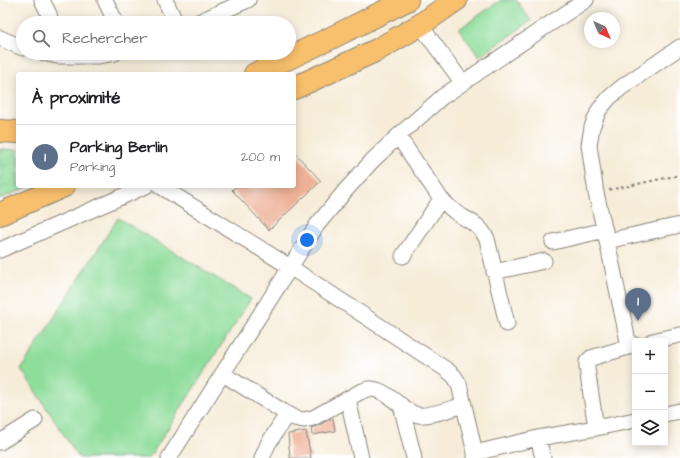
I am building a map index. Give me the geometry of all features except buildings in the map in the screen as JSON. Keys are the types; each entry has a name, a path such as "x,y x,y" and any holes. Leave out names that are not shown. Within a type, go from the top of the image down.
{"highway":[{"path":"296,55 407,0"},
{"path":"296,87 377,50 420,25 456,0"},
{"path":"259,72 285,60"},
{"path":"0,131 16,132"},
{"path":"0,214 59,188"}],"street":[{"path":"42,0 49,16"},
{"path":"105,0 113,16"},
{"path":"165,0 173,16"},
{"path":"207,16 225,4 248,0"},
{"path":"169,458 317,225 372,161 442,97 586,0"},
{"path":"420,25 463,83"},
{"path":"0,38 16,45"},
{"path":"596,428 586,368 587,362 591,358 632,346 596,193 589,145 592,127 599,110 609,98 622,87 680,47"},
{"path":"398,136 449,208 475,224 483,231 487,239 507,324"},
{"path":"0,250 141,188"},
{"path":"163,188 290,267 447,370 454,376 459,384 475,455 538,438 632,421"},
{"path":"402,256 442,199"},
{"path":"553,242 680,225"},
{"path":"494,272 544,261"},
{"path":"666,338 680,335"},
{"path":"223,374 294,418 304,420 314,418 368,389 376,389 411,413 419,415 426,415 464,405"},
{"path":"348,399 361,458"},
{"path":"401,405 414,458"},
{"path":"668,413 680,411"},
{"path":"262,458 268,444 287,414"},
{"path":"0,442 35,420"},
{"path":"538,438 543,458"}],"path":[{"path":"596,193 680,175"}],"green space":[{"path":"501,0 516,0 531,21 479,57 459,29"},
{"path":"0,149 16,150 16,188 26,188 0,199"},
{"path":"118,218 251,299 149,458 79,458 21,369"}],"place":[{"name":"Parking Berlin","path":"638,321"}]}
